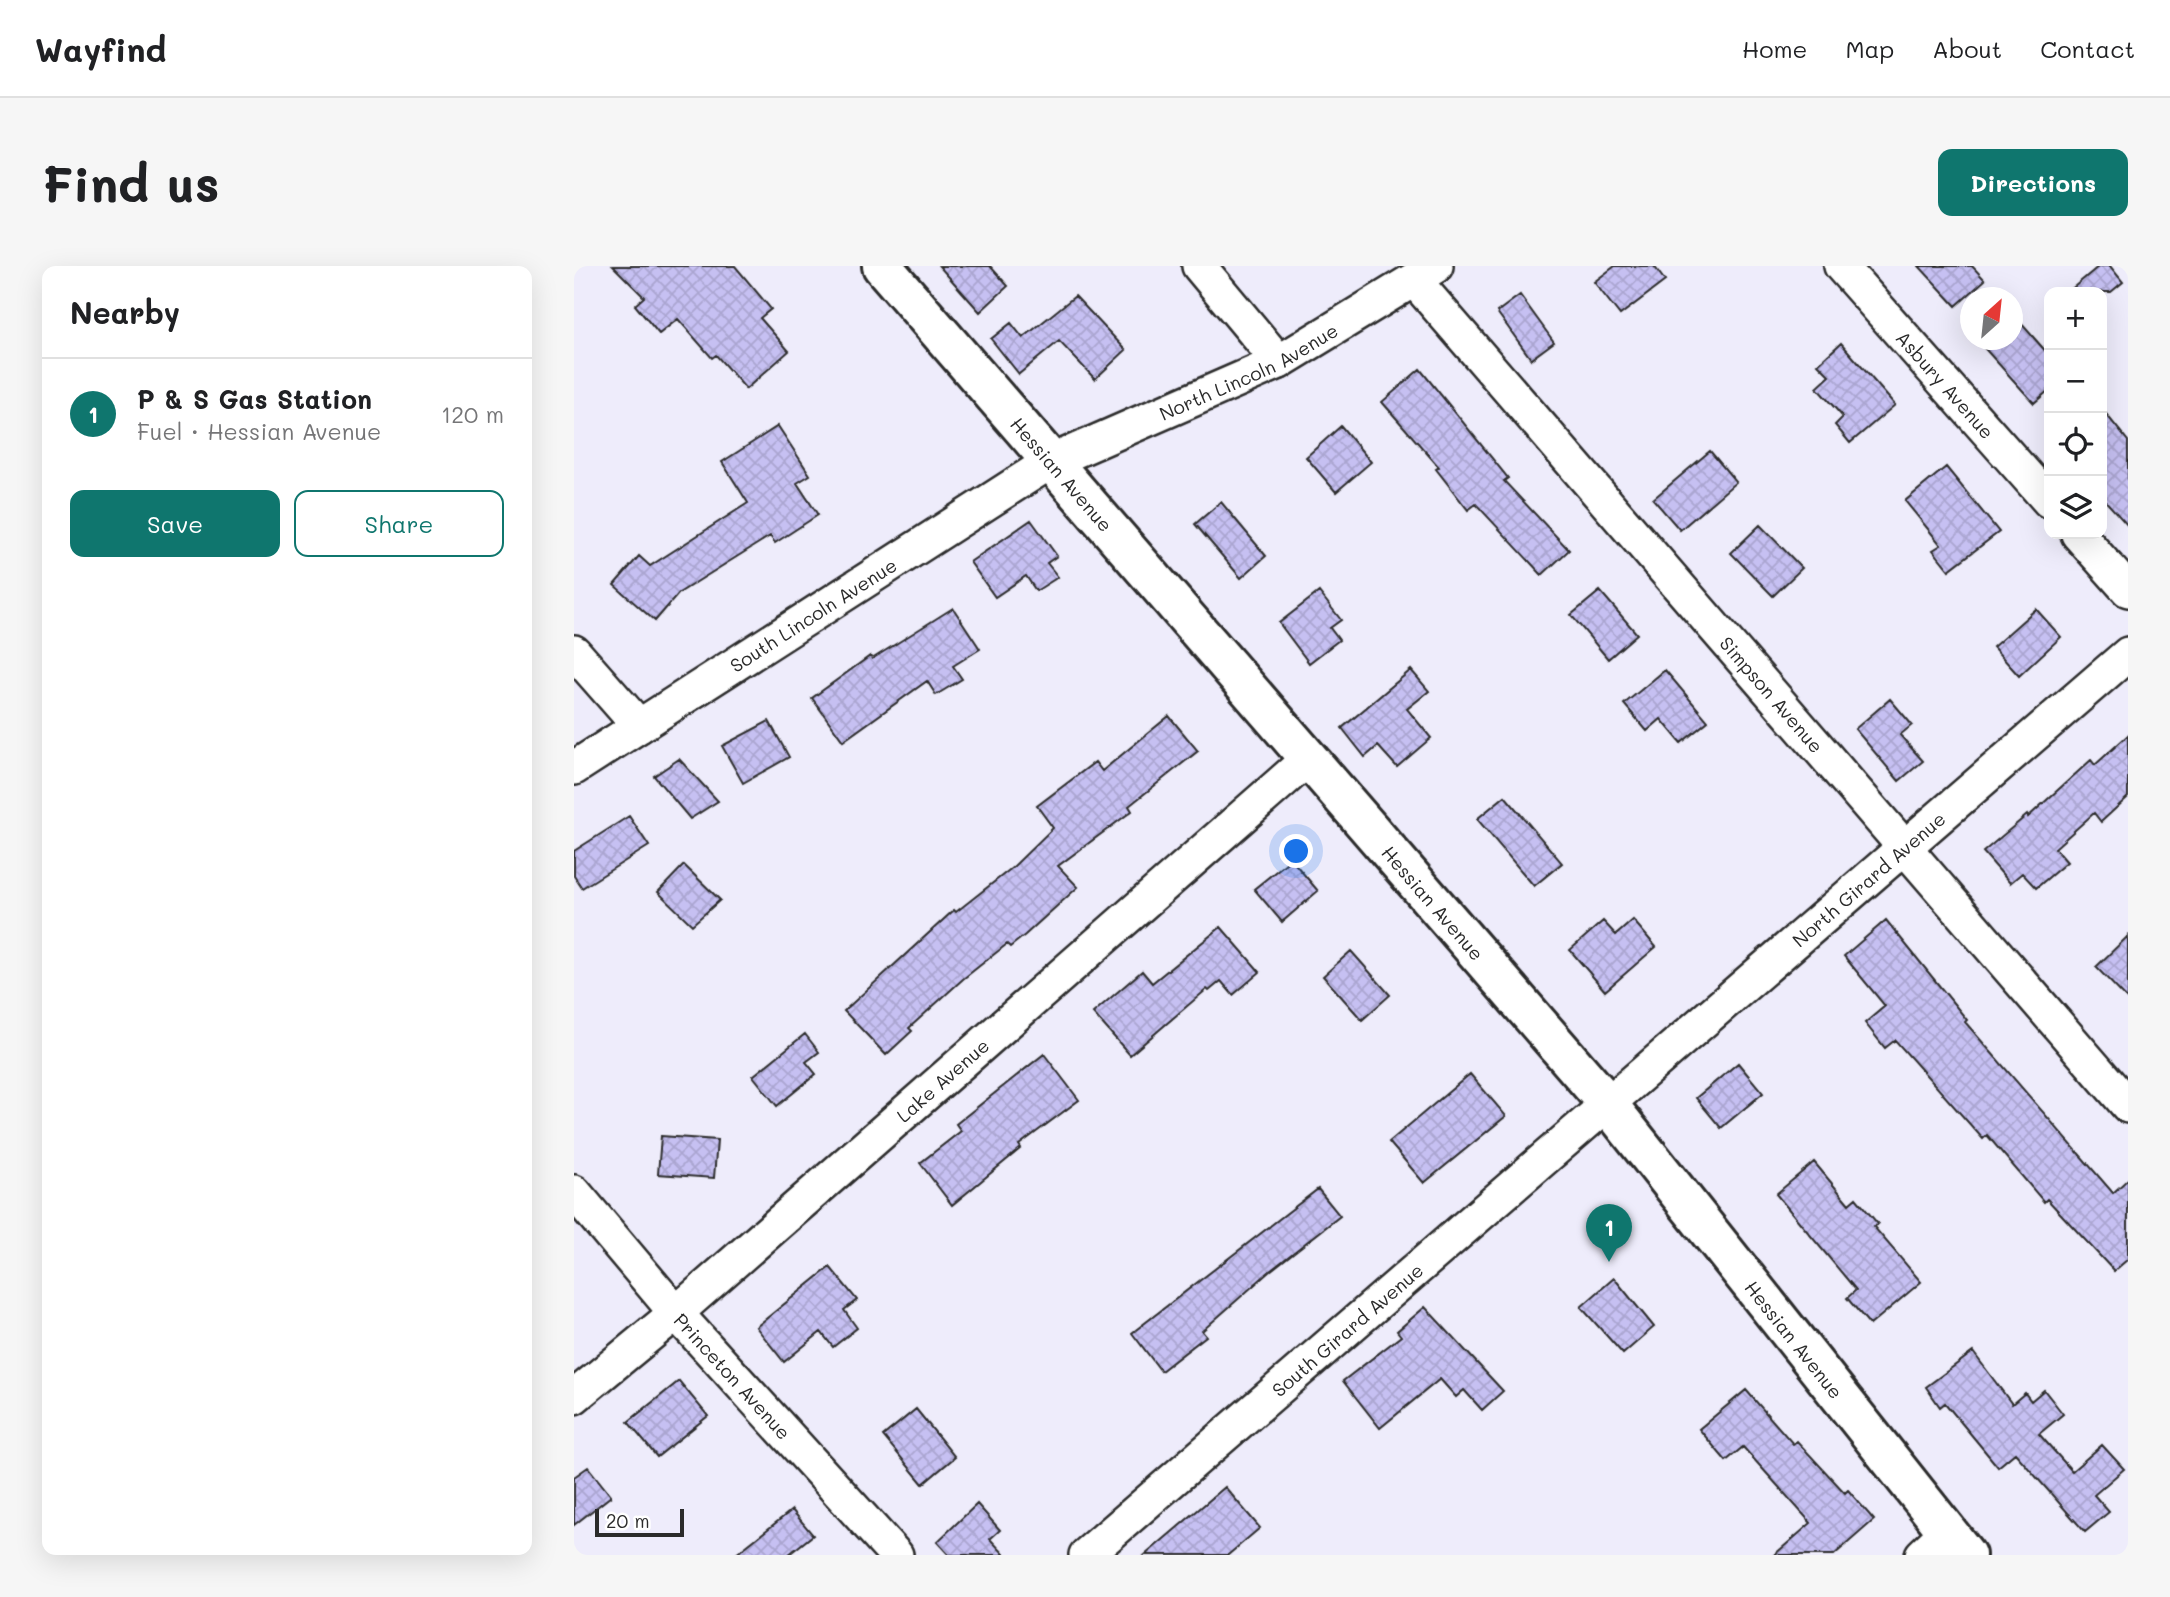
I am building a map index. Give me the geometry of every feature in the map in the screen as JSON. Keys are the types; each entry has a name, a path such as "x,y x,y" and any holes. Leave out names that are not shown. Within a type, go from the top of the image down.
{"main road":[{"name":"Hessian Avenue","path":"882,266 1607,1103 1945,1547"}],"street":[{"path":"1199,266 1279,362"},
{"name":"Asbury Avenue","path":"1841,266 2044,495"},
{"name":"North Lincoln Avenue","path":"1051,462 1279,362 1425,274"},
{"name":"Simpson Avenue","path":"1425,274 1906,848 2128,1106"},
{"name":"South Lincoln Avenue","path":"574,768 1051,462"},
{"path":"2082,539 2128,590"},
{"path":"574,652 639,726"},
{"name":"North Girard Avenue","path":"1607,1103 2128,654"},
{"name":"Lake Avenue","path":"574,1397 676,1313 1309,758"},
{"name":"South Girard Avenue","path":"1086,1555 1607,1103"},
{"name":"Princeton Avenue","path":"574,1192 676,1313 896,1555"}],"building":[{"path":"613,266 735,266 771,309 760,318 789,351 746,389 716,355 712,358 678,319 659,334 635,305 644,297"},
{"path":"939,266 990,266 1008,286 980,312"},
{"path":"1615,266 1654,266 1665,281 1620,315 1594,282"},
{"path":"1919,266 1972,266 1985,280 1977,287 1960,287 1960,302 1956,306"},
{"path":"2099,266 2110,266 2123,282 2111,292 2107,292 2107,287 2074,287"},
{"path":"1520,295 1554,342 1531,359 1497,312"},
{"path":"1075,296 1126,350 1095,379 1059,341 1019,374 991,339 1011,323 1023,338"},
{"path":"2023,325 2044,349 2044,394 2034,403 1986,350 2023,350"},
{"path":"1841,343 1895,405 1850,443 1835,425 1843,417 1817,388 1830,376 1818,364"},
{"path":"1420,369 1508,478 1504,481 1569,550 1542,575 1476,504 1468,510 1436,469 1439,467 1382,402"},
{"path":"2107,415 2128,441 2128,526 2107,503"},
{"path":"778,426 810,475 797,483 818,515 775,543 770,536 679,593 655,621 614,585 639,556 650,566 748,503 722,462"},
{"path":"1341,426 1371,462 1336,492 1306,457"},
{"path":"1710,451 1736,482 1680,530 1653,499"},
{"path":"1946,467 1999,532 1949,570 1933,550 1941,545 1905,501"},
{"path":"1221,502 1266,556 1241,578 1195,524"},
{"path":"1031,520 1057,556 1047,563 1058,577 1036,591 1026,576 995,597 970,562"},
{"path":"1760,525 1802,568 1773,596 1731,553"},
{"path":"1600,591 1637,634 1608,659 1571,615"},
{"path":"1319,592 1341,620 1330,628 1339,640 1309,663 1279,623"},
{"path":"953,608 980,649 953,666 962,679 936,695 927,681 843,741 812,698 870,656 872,659"},
{"path":"2036,609 2061,637 2019,676 1993,647"},
{"path":"1411,670 1429,691 1407,709 1431,738 1397,767 1378,746 1365,757 1342,728"},
{"path":"1665,670 1708,721 1681,743 1661,719 1647,731 1624,704"},
{"path":"1890,699 1912,725 1900,735 1923,761 1899,781 1855,729"},
{"path":"1169,716 1198,751 1129,806 1132,811 1058,866 1078,887 1010,947 1007,944 963,979 909,1028 912,1031 886,1055 844,1011 954,910 956,912 1013,867 1053,828 1037,806 1095,762 1102,771"},
{"path":"769,721 789,757 743,783 722,746"},
{"path":"2128,735 2128,797 2101,822 2094,813 2055,848 2067,862 2036,888 2022,873 2010,883 1983,852 2027,815 2028,817 2091,760 2095,765"},
{"path":"679,759 718,801 690,819 654,776"},
{"path":"1505,796 1562,863 1534,886 1477,819"},
{"path":"629,816 649,846 582,888 574,876 574,851"},
{"path":"1291,859 1318,891 1282,922 1254,889"},
{"path":"684,865 720,900 692,925 658,892"},
{"path":"1633,920 1656,947 1605,991 1570,950 1603,921 1616,935"},
{"path":"1886,920 1967,1020 1965,1022 2113,1193 2128,1179 2128,1259 2114,1271 2047,1199 2044,1202 1987,1135 1983,1139 1895,1040 1885,1048 1865,1023 1885,1006 1844,956"},
{"path":"1221,927 1260,972 1233,995 1221,981 1209,991 1207,989 1130,1055 1093,1013 1142,971 1152,983"},
{"path":"2128,936 2128,1000 2096,967"},
{"path":"1351,951 1390,995 1362,1020 1323,976"},
{"path":"805,1034 819,1052 806,1062 816,1074 777,1106 753,1076"},
{"path":"1044,1054 1079,1100 1019,1145 1021,1148 952,1205 920,1163 961,1131 956,1124"},
{"path":"1738,1063 1763,1093 1721,1128 1696,1098"},
{"path":"1470,1074 1506,1116 1424,1183 1389,1142"},
{"path":"661,1136 717,1140 714,1178 658,1174"},
{"path":"1814,1162 1849,1204 1856,1198 1878,1224 1874,1227 1921,1282 1870,1325 1847,1298 1856,1290 1776,1194"},
{"path":"1318,1189 1340,1216 1270,1271 1202,1331 1206,1336 1161,1371 1132,1333"},
{"path":"830,1267 857,1300 844,1310 857,1328 833,1347 821,1332 784,1362 756,1327"},
{"path":"1614,1278 1654,1327 1623,1354 1581,1307"},
{"path":"1425,1307 1503,1391 1482,1410 1464,1390 1456,1397 1440,1379 1380,1428 1343,1381 1401,1336 1397,1331"},
{"path":"1973,1352 2012,1404 2025,1393 2031,1401 2044,1390 2063,1414 2039,1434 2072,1471 2102,1445 2124,1469 2094,1495 2109,1512 2085,1532 2015,1453 1998,1467 1945,1403 1940,1407 1926,1387"},
{"path":"679,1381 708,1416 657,1457 628,1422"},
{"path":"1746,1390 1793,1444 1797,1441 1845,1493 1848,1490 1874,1520 1834,1555 1774,1555 1811,1523 1743,1447 1726,1461 1699,1429"},
{"path":"916,1409 955,1457 923,1484 883,1436"},
{"path":"588,1467 611,1496 574,1525 574,1477"},
{"path":"1225,1487 1260,1528 1228,1555 1145,1555"},
{"path":"977,1504 1000,1530 990,1539 1005,1555 949,1555 937,1542"},
{"path":"792,1510 813,1535 788,1555 735,1555"}],"place":[{"name":"P & S Gas Station","path":"1609,1262"}]}
